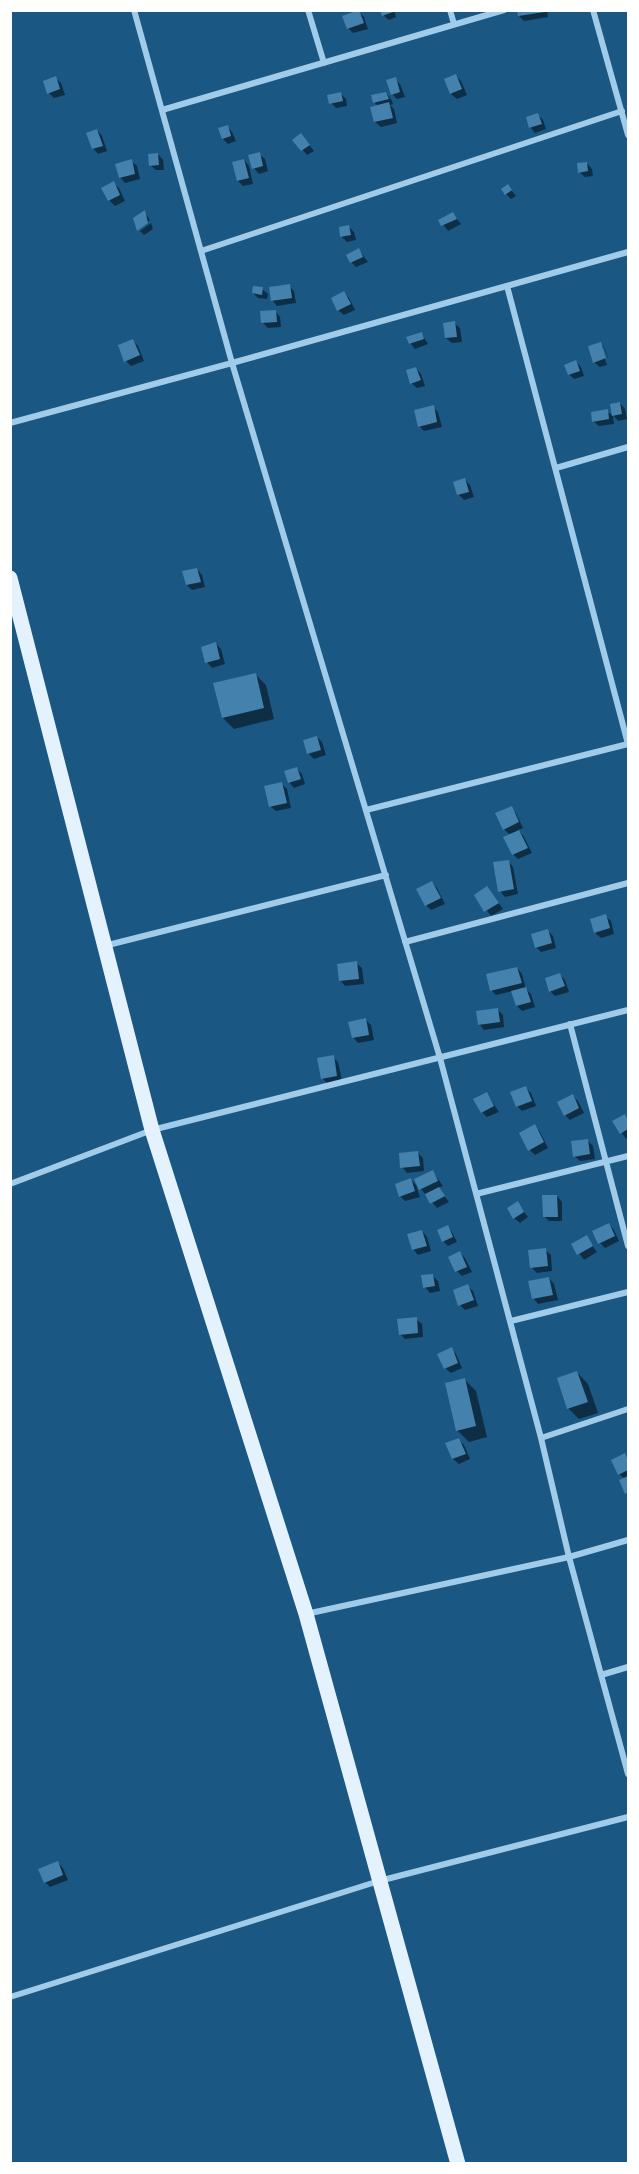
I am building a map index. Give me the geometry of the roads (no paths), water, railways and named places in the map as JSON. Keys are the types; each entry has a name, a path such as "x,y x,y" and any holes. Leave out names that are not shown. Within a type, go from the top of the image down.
{"main road":[{"path":"10,578 152,1130 306,1614 458,2163"}],"street":[{"path":"134,10 232,363 440,1058 511,1321 569,1557 628,1774"},
{"path":"308,10 324,63"},
{"path":"450,10 454,24"},
{"path":"162,110 504,10"},
{"path":"593,10 628,135"},
{"path":"201,250 622,111"},
{"path":"10,423 628,252"},
{"path":"366,810 628,744 507,286"},
{"path":"556,468 628,447"},
{"path":"104,946 386,875"},
{"path":"405,942 628,883"},
{"path":"10,1184 152,1130 628,1010"},
{"path":"570,1024 628,1246"},
{"path":"476,1194 628,1156"},
{"path":"511,1321 628,1292"},
{"path":"541,1438 628,1409"},
{"path":"306,1614 569,1557 628,1540"},
{"path":"601,1675 628,1667"},
{"path":"10,1997 379,1881 628,1817"}]}
